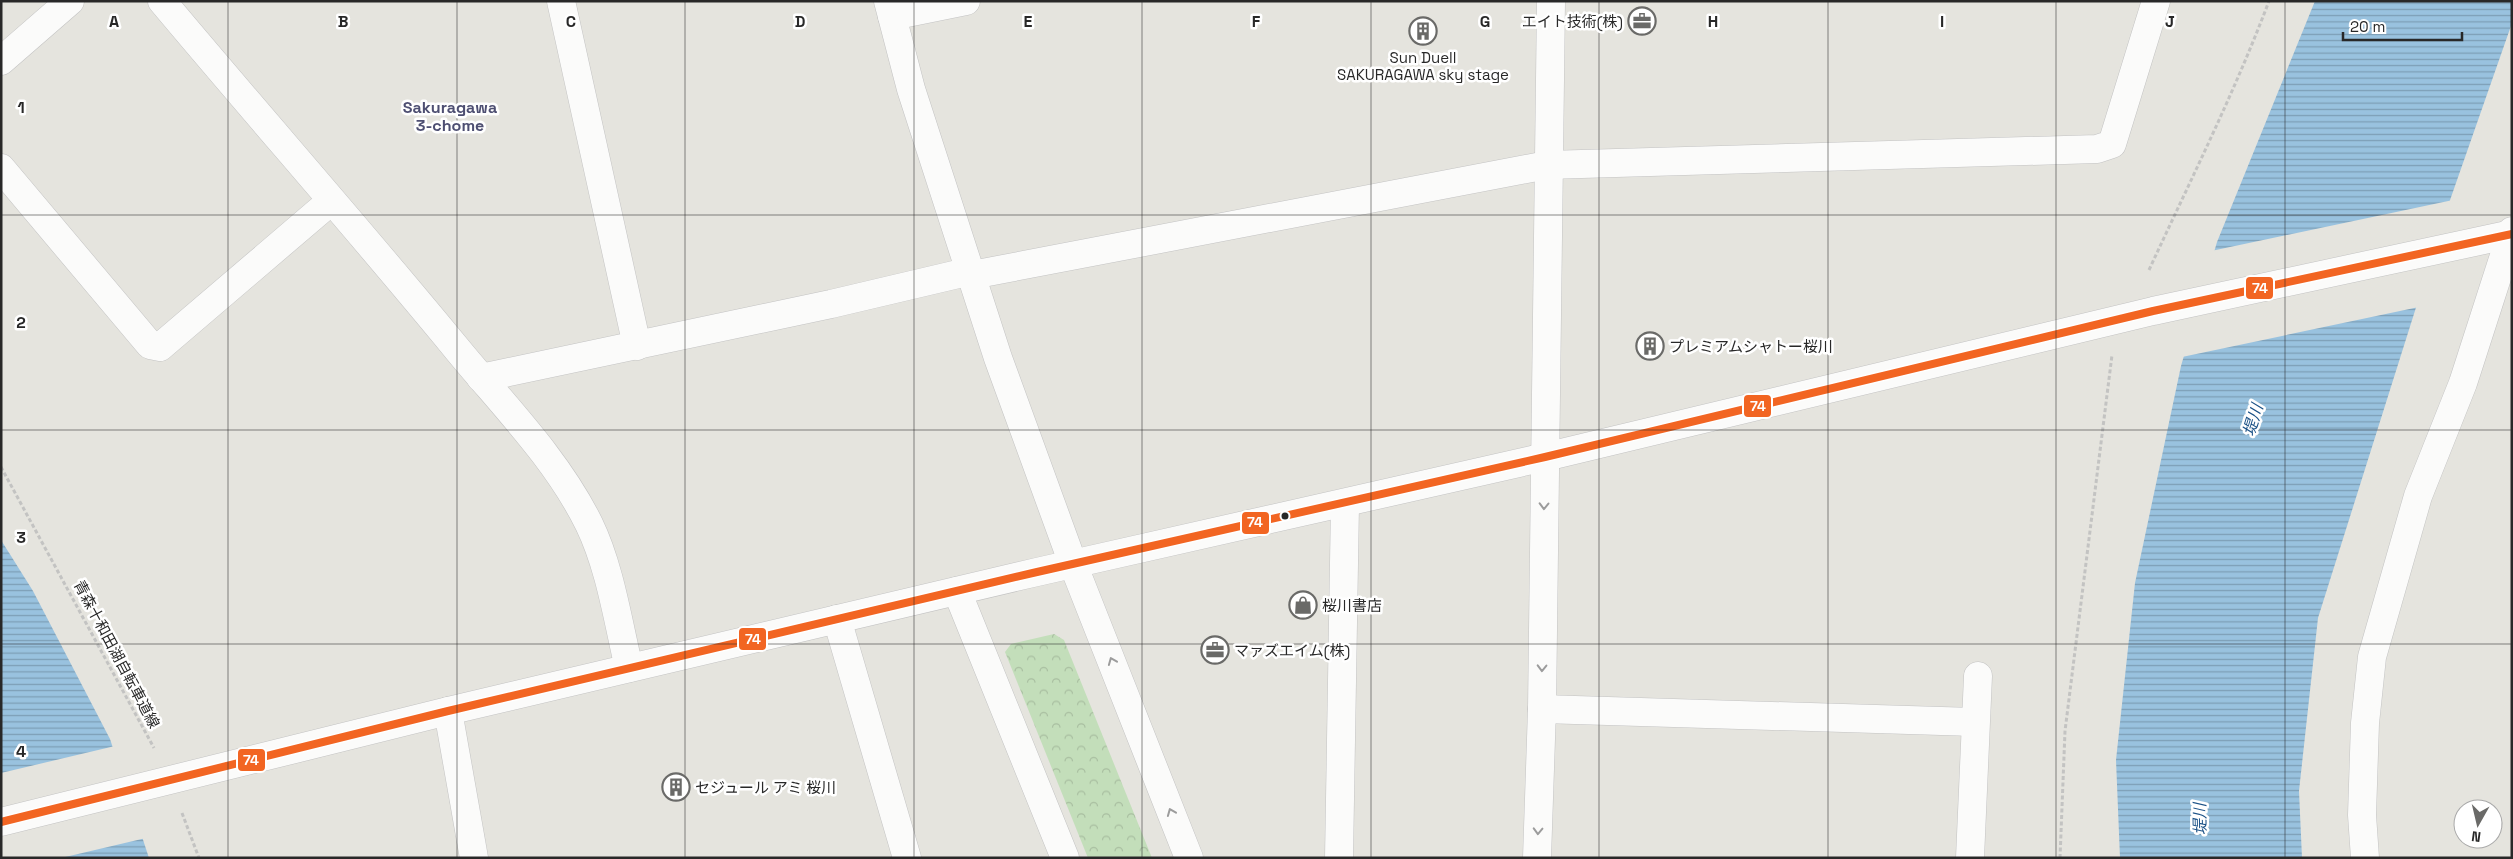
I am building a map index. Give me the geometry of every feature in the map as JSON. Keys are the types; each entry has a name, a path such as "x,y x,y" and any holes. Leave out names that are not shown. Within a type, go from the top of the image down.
{"street":[{"path":"1,61 70,1"},
{"path":"162,1 546,456 580,506 591,527 604,566 629,668"},
{"path":"561,1 637,346"},
{"path":"966,1 890,9 912,89 998,358 1073,564 1189,858"},
{"path":"1537,858 1542,709 1547,165 1551,1"},
{"path":"481,378 971,273 1547,165 2097,149 2112,144 2156,1"},
{"path":"1,168 150,345 160,347 332,201"},
{"path":"1,822 448,711 957,591 1345,504 2153,311 2507,235 2463,384 2418,496 2372,657 2364,723 2362,815 2365,858"},
{"path":"1339,858 1345,504"},
{"path":"957,591 1065,858"},
{"path":"838,619 907,858"},
{"path":"1970,858 1974,722 1978,676"},
{"path":"1542,709 1974,722"},
{"path":"448,711 474,858"}],"path":[{"path":"2149,270 2214,135 2248,57 2269,1"},
{"path":"2060,858 2065,731 2116,320"},
{"name":"青森十和田湖自転車道線","path":"1,467 138,716 170,780 199,858"}],"green space":[{"path":"1054,634 1064,640 1152,858 1088,858 1005,652 1011,644"}],"water":[{"name":"堤川","path":"2315,1 2512,1 2512,23 2449,203 2318,618 2299,791 2302,858 2120,858 2116,760 2135,583 2181,366 2217,242"},
{"path":"1,540 33,591 110,739 149,858 1,858"}],"pier":[{"path":"2453,200 2419,307 2182,357 2211,251"},
{"path":"115,746 146,838 61,858 1,858 1,773"}],"transit line":[{"name":"74","path":"1,822 448,711 1037,572 1545,457 2153,311 2512,234"}],"place":[{"name":"エイト技術(株)","path":"1642,21"},
{"name":"Sun Duell SAKURAGAWA sky stage","path":"1423,31"},
{"name":"プレミアムシャトー桜川","path":"1650,346"},
{"name":"桜川書店","path":"1303,605"},
{"name":"マァズエイム(株)","path":"1215,650"},
{"name":"セジュール アミ 桜川","path":"676,787"}],"district":[{"name":"Sakuragawa 3-chome","path":"450,116"}]}
